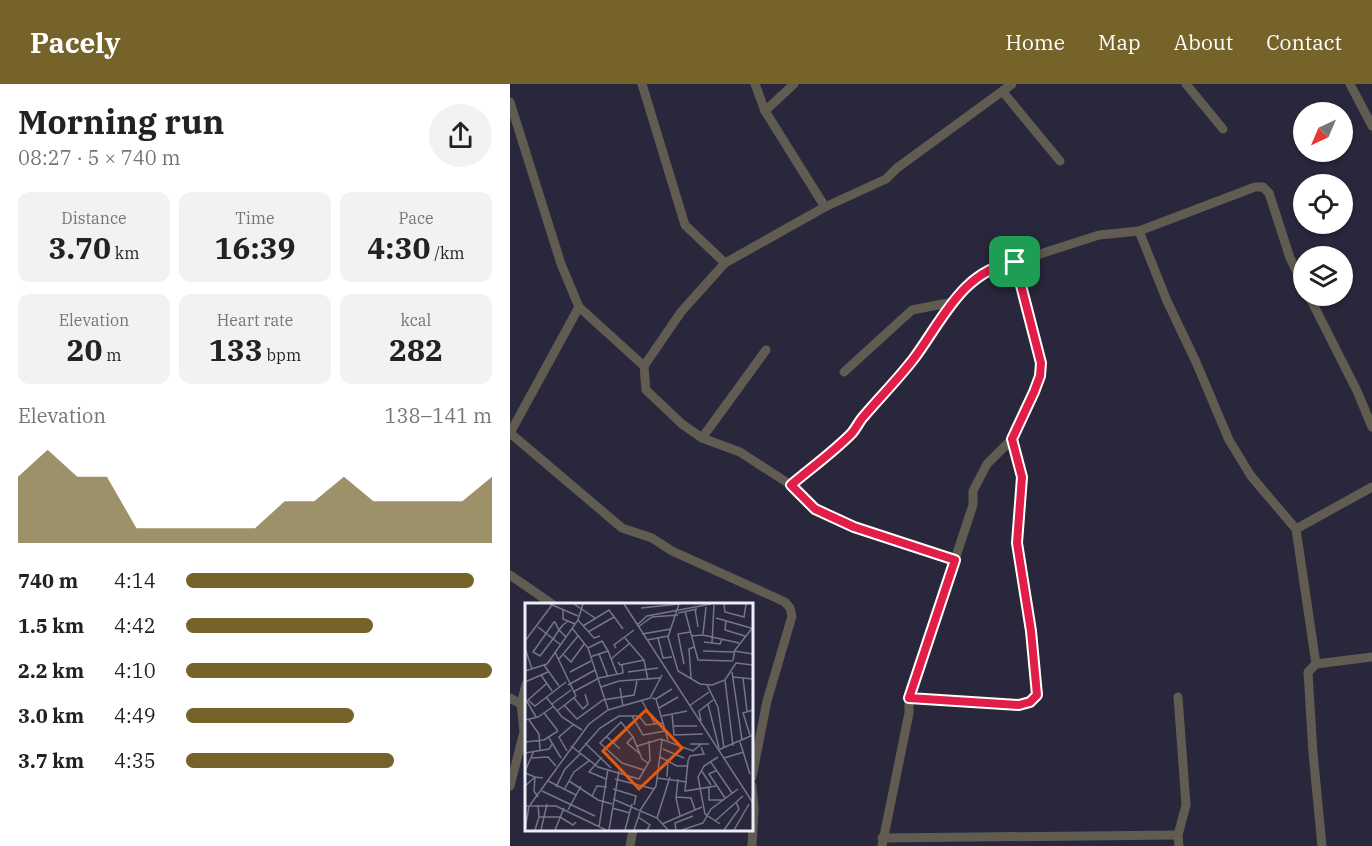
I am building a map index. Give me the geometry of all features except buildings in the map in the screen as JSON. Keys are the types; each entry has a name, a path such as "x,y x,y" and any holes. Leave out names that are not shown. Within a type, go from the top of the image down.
{"street":[{"path":"642,84 685,225 725,263"},
{"path":"755,84 765,111 825,207"},
{"path":"765,111 794,84"},
{"path":"955,560 868,532 815,509 791,485 740,452 702,438 682,424 646,390 644,366 681,312 725,263 825,207 886,178 1012,84"},
{"path":"1186,84 1223,129"},
{"path":"1350,84 1372,126"},
{"path":"1003,92 1060,161"},
{"path":"510,102 561,264 579,307 644,366"},
{"path":"791,485 852,433 861,419 914,358 961,291 974,279 1001,264 1015,262 1099,235 1139,231 1255,187 1263,187 1269,193 1293,264"},
{"path":"1139,231 1229,440 1251,476 1296,529 1316,664"},
{"path":"1015,262 1041,363 1040,376 1012,439 987,464 974,491 973,505 909,698 909,713 882,842 1178,835"},
{"path":"844,372 912,310 953,302"},
{"path":"1314,306 1357,391 1372,427"},
{"path":"579,307 510,433 622,528 652,538 672,551 785,602 790,608 792,616 767,701 753,772"},
{"path":"702,438 766,350"},
{"path":"909,698 1019,705 1030,702 1037,695 1031,631 1017,543 1022,477 1012,439"},
{"path":"1296,529 1372,488"},
{"path":"510,575 548,603"},
{"path":"1322,846 1308,672 1316,664 1372,657"},
{"path":"510,786 524,732 521,704 525,688"},
{"path":"1179,697 1186,805 1178,835 1179,846"},
{"path":"510,698 521,704"},
{"path":"753,798 753,828"},
{"path":"630,846 633,831"},
{"path":"752,846 753,831"}],"route":[{"path":"1015,262 1041,363 1040,376 1034,392 1012,439 1022,477 1017,543 1031,631 1037,695 1030,702 1019,705 909,698 955,560 854,527 815,509 791,485 852,433 861,419 914,358 961,291 987,271 1001,264 1015,262"}]}
